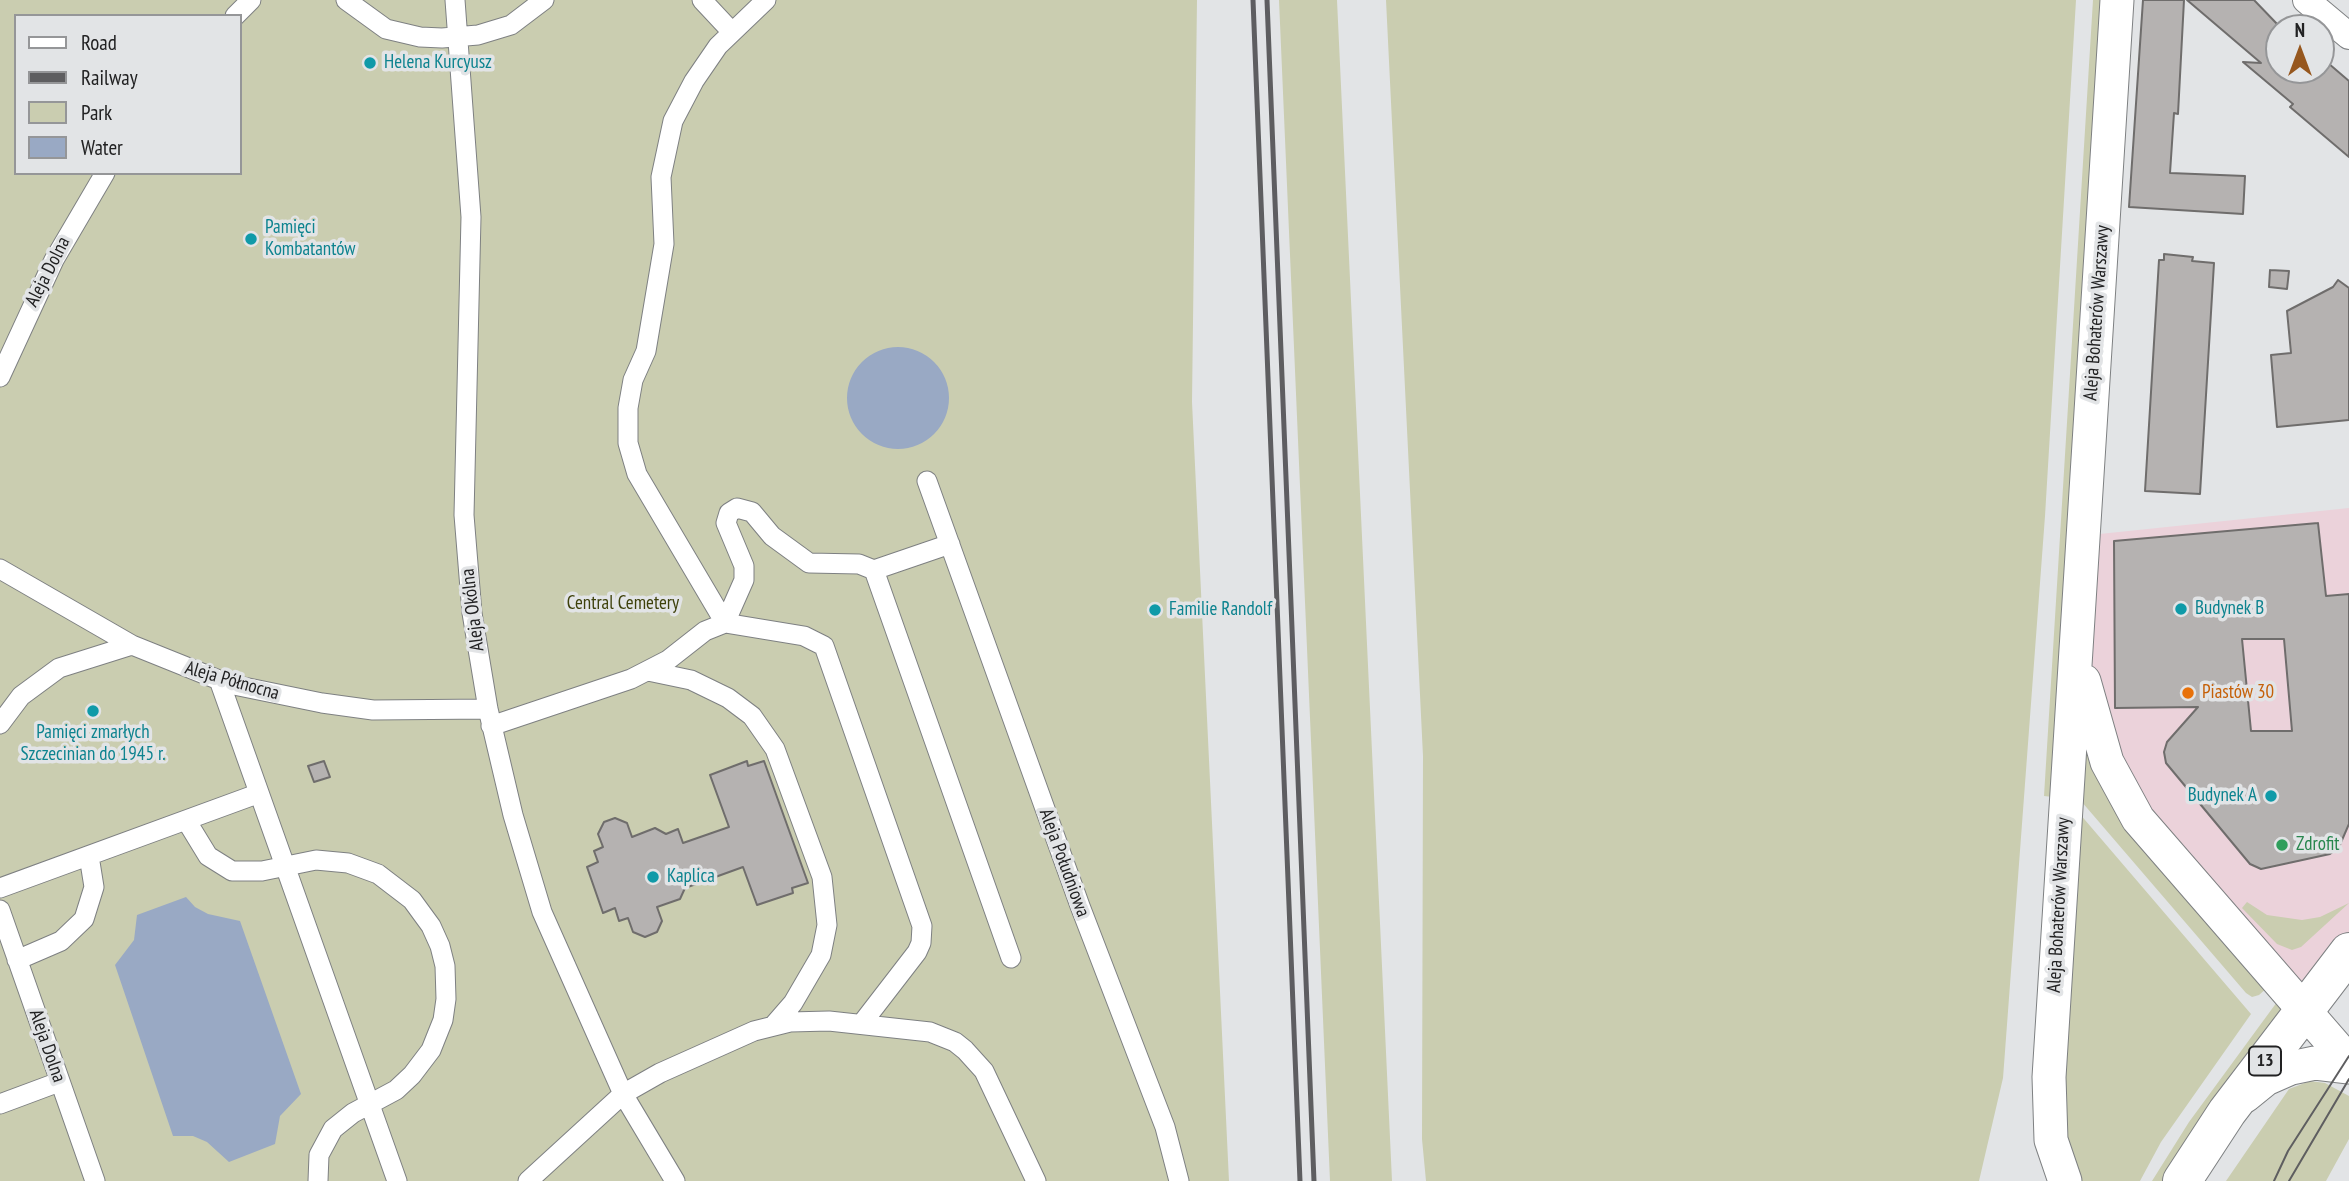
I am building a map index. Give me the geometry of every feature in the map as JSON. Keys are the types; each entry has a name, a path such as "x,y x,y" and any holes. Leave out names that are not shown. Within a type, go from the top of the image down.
{"main road":[{"name":"13","path":"2182,1181 2227,1112 2349,952"}],"street":[{"path":"237,14 251,0"},
{"path":"346,0 365,17 400,34 458,37 478,35 511,24 544,0"},
{"name":"Aleja Okólna","path":"455,0 471,217 464,515 472,613 489,718 513,815 542,912 623,1094 675,1181"},
{"path":"702,0 731,31"},
{"path":"766,0 731,31 694,81 674,121 664,151 661,177 664,244 646,351 633,380 627,432 637,474 725,623 803,636 824,646 922,926 921,943 917,952 863,1022"},
{"name":"Aleja Bohaterów Warszawy","path":"2064,1181 2053,1152 2048,1095 2064,804 2078,627 2117,0"},
{"path":"2306,0 2349,36"},
{"name":"Aleja Dolna","path":"0,377 54,260 104,175"},
{"name":"Aleja Południowa","path":"927,481 1080,906 1166,1128 1179,1181"},
{"path":"725,623 739,598 744,580 744,566 730,539 726,523 729,513 737,508 752,512 772,536 809,563 859,564 874,570 950,544"},
{"name":"Aleja Północna","path":"0,569 132,646 219,680 288,697 373,710 489,718 608,688 648,671 705,631 725,623"},
{"path":"874,570 1011,958"},
{"name":"Aleja Bohaterów Warszawy","path":"2078,627 2083,677 2095,731 2124,798 2167,855 2349,1065"},
{"path":"0,723 21,696 59,668 132,646"},
{"path":"648,671 691,680 728,698 752,716 775,749 818,867 827,908 821,955 799,994 773,1026"},
{"path":"219,680 257,794 369,1105 392,1180"},
{"path":"0,888 257,794"},
{"path":"186,820 201,848 224,868 251,872 316,860 337,861 378,874 412,900 431,926 440,946 447,988 445,1009 436,1040 412,1076 341,1121 326,1137 319,1155 318,1181"},
{"path":"12,966 70,934 84,919 94,887 89,856"},
{"name":"Aleja Dolna","path":"0,910 12,966 95,1181"},
{"path":"528,1181 623,1094 697,1055 773,1026 806,1021 863,1022 930,1032 955,1042 965,1049 984,1071 1036,1181"},
{"path":"2227,1112 2278,1072 2315,1063 2349,1065"},
{"path":"0,1104 59,1082"}],"shaded area":[{"path":"2349,508 2349,938 2304,1002 2123,791 2086,659 2090,535"}],"green space":[{"name":"Central Cemetery","path":"0,0 1197,0 1192,402 1229,1181 0,1181"},
{"path":"1279,0 1337,0 1392,1181 1330,1181"},
{"path":"1386,0 2076,0 2045,516 2003,1078 1979,1181 1426,1181 1422,1139 1423,756"},
{"path":"2093,0 2105,0 2053,797 2044,796"},
{"path":"2075,728 2268,987 2259,995 2252,997 2246,993 2081,801"},
{"path":"2079,813 2251,1014 2161,1142 2140,1181 2081,1181 2065,1148 2065,1028"},
{"path":"2247,902 2267,915 2302,920 2320,917 2349,903 2301,947 2292,950 2277,944 2242,908"},
{"path":"2277,1002 2287,1012 2165,1181 2152,1181 2189,1122"},
{"path":"2310,1081 2325,1083 2349,1096 2349,1139 2326,1181 2226,1181 2289,1089"}],"water":[{"path":"898,347 917,351 934,362 945,379 949,398 945,417 934,434 917,445 898,449 879,445 862,434 851,417 847,398 851,379 862,362 879,351"},
{"path":"186,897 195,907 208,914 240,921 301,1094 280,1116 275,1144 229,1162 207,1142 193,1136 173,1136 115,965 134,940 137,915"}],"building":[{"path":"2143,0 2184,0 2178,114 2174,113 2170,173 2245,176 2243,214 2129,207"},
{"path":"2187,0 2254,0 2267,14 2265,14 2265,80 2243,62 2261,63"},
{"path":"2335,69 2349,81 2349,157 2290,107 2293,104 2269,84 2335,84"},
{"path":"2164,254 2193,257 2192,261 2214,263 2200,494 2145,491 2159,260 2164,260"},
{"path":"2270,270 2289,271 2287,289 2269,287"},
{"path":"2338,280 2349,288 2349,420 2277,427 2271,355 2291,353 2287,311 2333,287"},
{"path":"2318,523 2326,596 2349,594 2349,824 2339,847 2330,854 2261,869 2250,864 2166,763 2164,752 2167,742 2198,707 2115,708 2114,541","holes":["2242,639 2284,639 2292,731 2251,731"]},
{"path":"324,761 330,777 314,782 308,766"},
{"path":"747,761 748,766 764,761 808,883 792,888 793,893 757,905 743,867 685,888 680,899 657,907 662,921 657,932 645,937 633,932 628,918 619,921 615,908 603,913 587,867 598,862 594,851 603,847 598,834 604,822 615,818 627,823 632,837 655,828 666,834 678,829 683,843 729,827 710,775"}],"tram line":[{"path":"2274,1181 2288,1151 2349,1056"},
{"path":"2289,1181 2349,1079"}],"railway":[{"path":"1253,0 1300,1181"},
{"path":"1267,0 1314,1181"}],"place":[{"name":"Helena Kurcyusz","path":"370,63"},
{"name":"Pamięci Kombatantów","path":"251,239"},
{"name":"Budynek B","path":"2181,609"},
{"name":"Familie Randolf","path":"1155,610"},
{"name":"Piastów 30","path":"2188,693"},
{"name":"Pamięci zmarłych Szczecinian do 1945 r.","path":"93,711"},
{"name":"Budynek A","path":"2271,796"},
{"name":"Zdrofit","path":"2282,845"},
{"name":"Kaplica","path":"653,877"}]}
